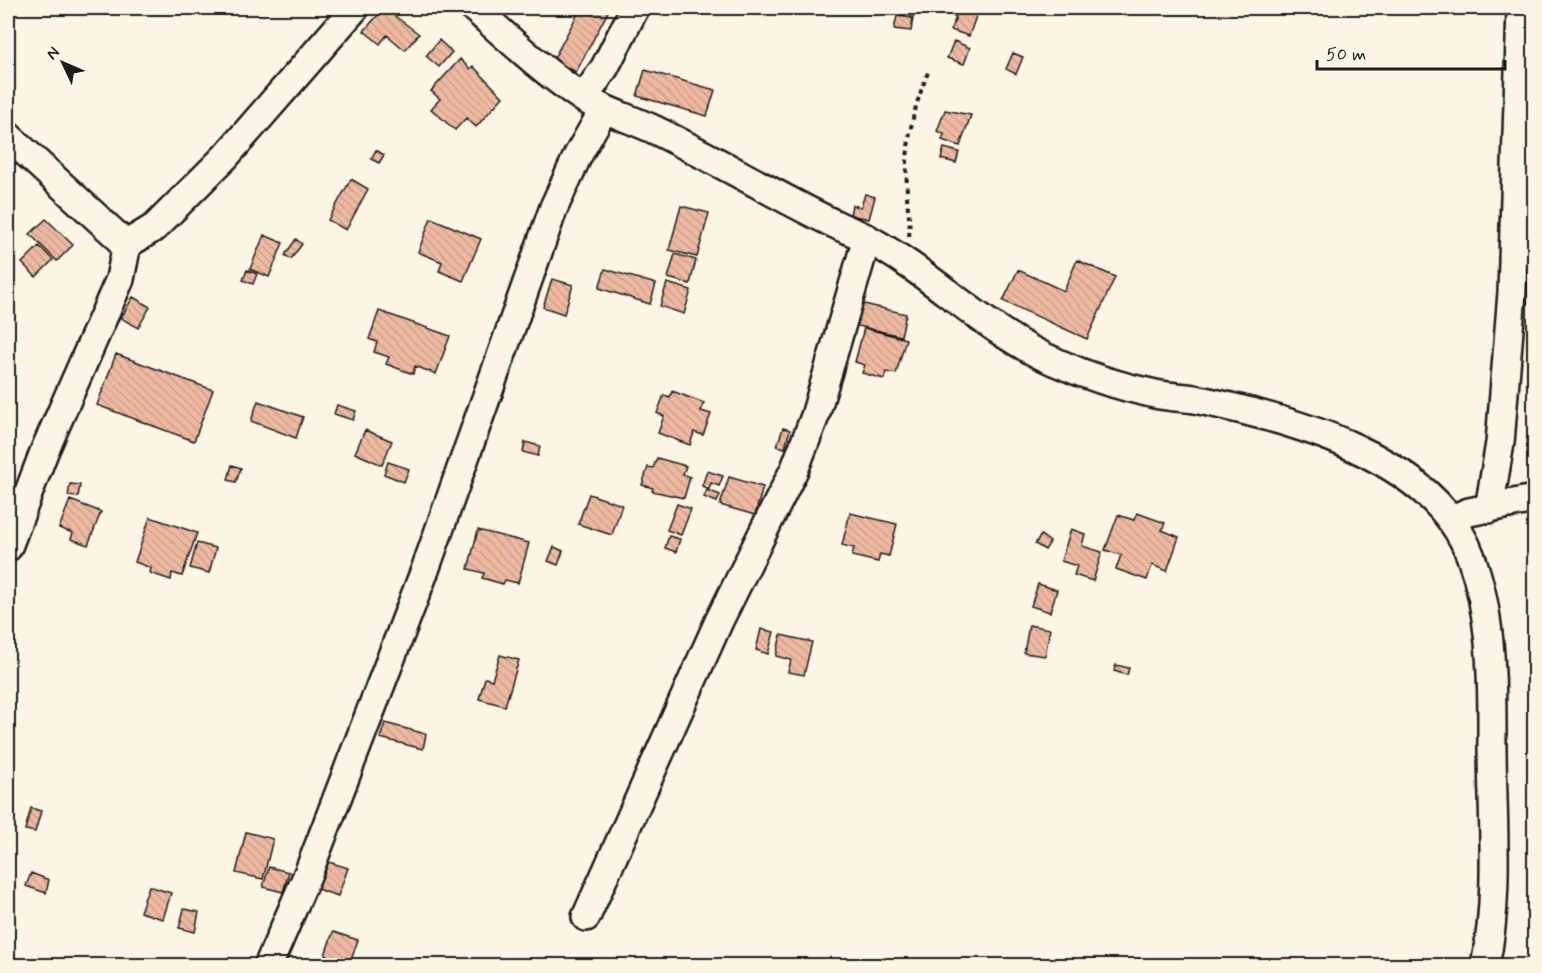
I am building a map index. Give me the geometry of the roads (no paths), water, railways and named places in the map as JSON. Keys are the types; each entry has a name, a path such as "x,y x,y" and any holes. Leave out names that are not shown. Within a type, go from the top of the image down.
{"street":[{"path":"124,246 155,227 226,156 355,8"},
{"path":"474,8 535,62 594,104 652,129 867,238 907,264 973,314 1032,352 1086,375 1129,387 1193,399 1313,431 1408,477 1425,490 1450,519 1471,556 1488,628 1492,693 1493,889 1491,929 1485,966"},
{"path":"268,966 309,871 425,570 554,207 578,155 605,67 635,8"},
{"path":"1490,509 1500,443 1512,292 1521,8"},
{"path":"8,136 39,167 97,216 124,246 125,263 44,452 8,547"},
{"path":"586,917 719,621 795,468 815,416 867,238"},
{"path":"1450,519 1534,500"}]}
